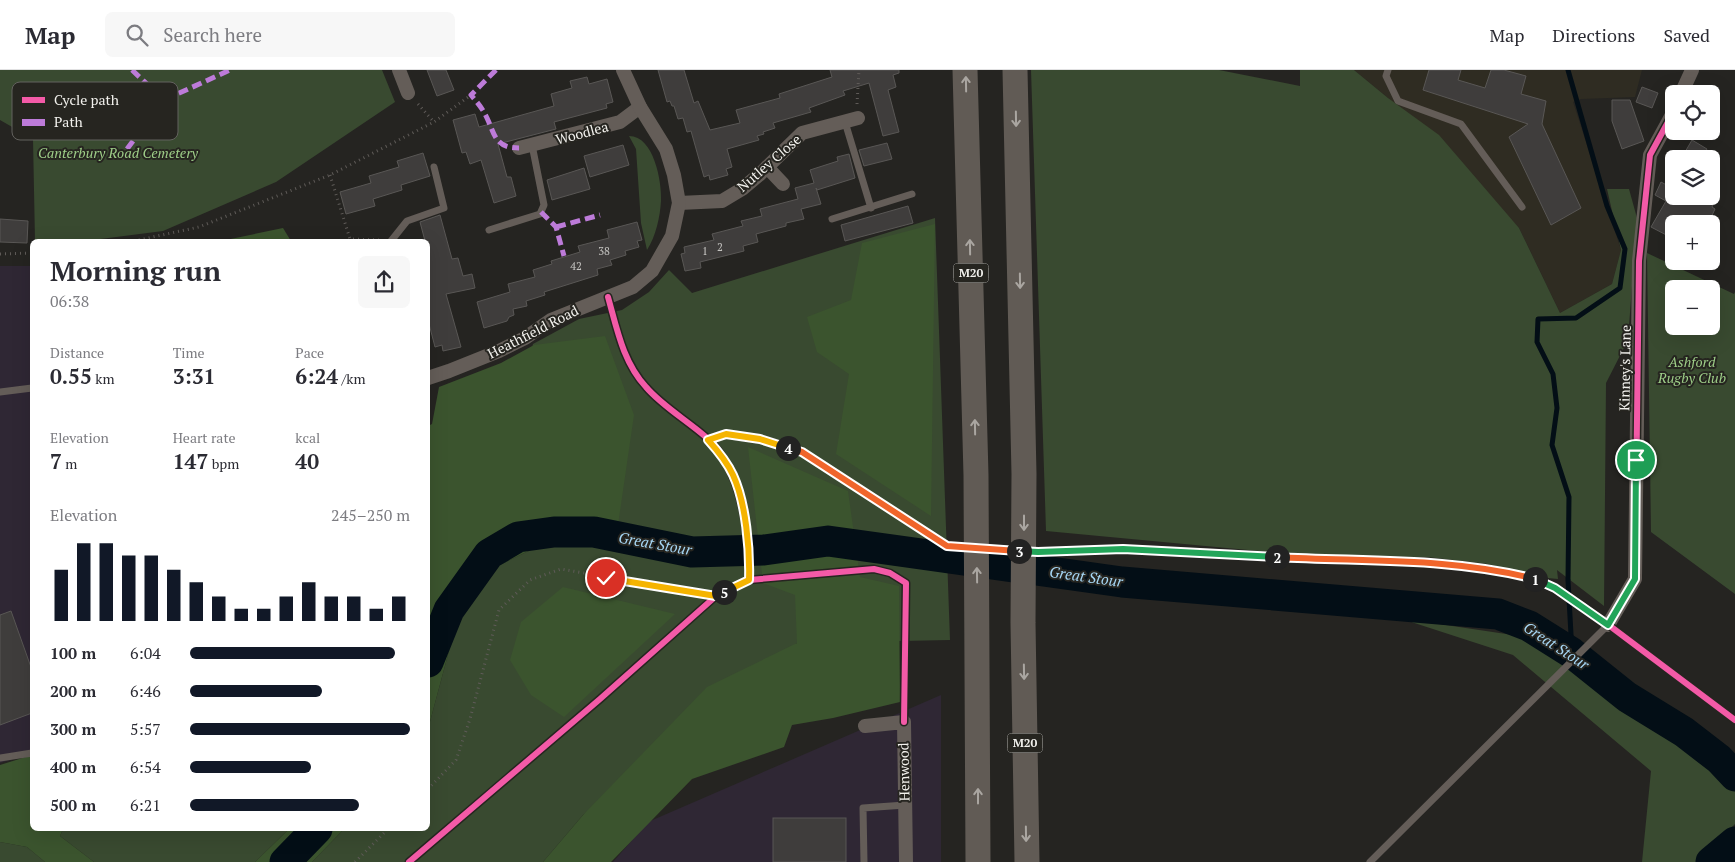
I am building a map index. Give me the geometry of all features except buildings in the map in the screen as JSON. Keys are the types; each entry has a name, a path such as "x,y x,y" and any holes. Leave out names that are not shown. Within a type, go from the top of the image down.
{"highway":[{"name":"M20","path":"966,70 976,475 978,862"},
{"name":"M20","path":"1015,70 1024,474 1027,862"}],"street":[{"path":"399,70 408,93"},
{"name":"Heathfield Road","path":"430,377 449,372 498,351 525,338 551,320 633,287 652,271 672,236 679,203 674,175 666,148 640,107 623,70"},
{"path":"1686,85 1692,70"},
{"name":"Woodlea","path":"526,147 620,122 640,107"},
{"name":"Nutley Close","path":"679,203 722,201 742,189 802,133 852,120"},
{"name":"Kinney's Lane","path":"1603,630 1635,579 1639,261 1650,155 1665,128"},
{"path":"767,167 783,184"},
{"name":"Henwood","path":"865,726 904,722 906,862"}],"lane":[{"path":"1388,70 1386,76 1398,101 1461,124 1522,207"},
{"path":"852,120 871,208"},
{"path":"489,230 540,214 544,205 526,147"},
{"path":"393,239 407,221 444,208 434,166"},
{"path":"832,219 912,194"},
{"path":"0,392 30,388"},
{"path":"1370,862 1603,630"},
{"path":"0,758 30,753"},
{"path":"864,862 863,808 905,804"}],"path":[{"path":"852,120 857,104 859,70"},
{"path":"408,93 434,122"},
{"path":"143,239 199,227 330,175 434,122 470,95"},
{"path":"330,175 350,239"},
{"path":"0,254 30,253"},
{"path":"430,787 456,760 470,719 499,610 530,580 561,568 716,596"},
{"path":"709,603 716,596 724,592"},
{"path":"355,862 386,831"}],"shaded area":[{"path":"1354,70 1642,70 1635,97 1581,99 1573,102 1621,250 1612,284 1560,313 1519,228 1388,98"},
{"path":"0,266 30,266 30,754 0,763"},
{"path":"941,695 941,862 613,862 648,822"}],"green space":[{"name":"Canterbury Road Cemetery","path":"0,70 382,70 395,102 276,182 163,231 101,239 35,239 33,140 178,140 178,82 12,82 12,127 0,120"},
{"path":"1031,70 1219,70 1300,86 1300,70 1354,70 1388,98 1439,135 1519,228 1560,313 1612,284 1621,250 1607,189 1629,189 1637,218 1628,340 1606,383 1604,606 1557,570 1558,579 1046,531"},
{"path":"629,136 638,138 645,143 655,161 660,183 659,220 647,250 641,223 636,149"},
{"path":"935,218 950,640 797,643 583,815 543,862 312,862 342,831 430,831 430,722 457,621 500,565 553,539 521,393 533,344 579,319 622,310 649,292 669,270 692,293"},
{"path":"935,224 931,516 836,454 849,374 817,352 807,317 851,300 862,243"},
{"path":"283,228 290,239 231,239"},
{"name":"Ashford Rugby Club","path":"1647,253 1665,261 1665,270 1683,270 1704,280 1665,280 1665,335 1720,335 1720,287 1734,294 1735,292 1735,594 1651,532"},
{"path":"605,336 634,415 618,525 553,539 500,565 457,621 430,722 430,425 432,424 439,387 501,363 534,345"},
{"path":"748,447 848,491 860,577 899,586 900,702 833,718 792,725 784,747 692,779 611,862 543,862 583,815 707,687 797,643 795,595 763,583"},
{"path":"563,587 675,614 564,717 531,695 510,660 521,622"},
{"path":"1399,618 1532,638 1567,660 1735,790 1735,824 1697,862 1642,862 1651,771 1513,655"},
{"path":"30,756 30,831 62,831 60,836 94,862 45,862 27,847 0,842 0,765"},
{"path":"62,831 287,831 255,862 94,862 60,836"},
{"path":"287,831 342,831 312,862 255,862"},
{"path":"0,842 27,847 45,862 0,862"}],"waterway":[{"path":"1568,70 1607,206 1625,249 1620,288 1576,318 1538,319 1537,342 1553,374 1557,408 1552,445 1569,497 1568,580 1572,653"},
{"name":"Great Stour","path":"430,657 449,610 489,554 518,537 554,532 594,532 692,552 764,550 828,541 1122,582 1498,614 1529,626 1572,653 1627,697 1684,732 1719,759 1735,776"},
{"name":"Great Stour","path":"285,862 315,831"},
{"name":"Great Stour","path":"1711,862 1735,842"}],"marked path":[{"path":"132,70 145,82"},
{"path":"178,94 230,70"},
{"path":"496,70 471,95 484,112 494,135 500,143 505,146 519,148"},
{"path":"127,149 134,140"},
{"path":"541,212 556,227 564,256"},
{"path":"556,227 600,215"}],"cycle path":[{"path":"1608,625 1635,579 1639,261 1650,155 1665,128"},
{"path":"608,297 626,356 638,377 660,401 707,438 719,451 728,467 736,485 745,524 748,543 749,580"},
{"path":"708,440 726,434 760,439 802,452 947,546 1038,552 1123,549 1323,559 1431,562 1484,568 1538,580 1582,605 1735,720"},
{"path":"409,862 600,699 716,596 749,580 874,569 890,573 906,583 904,722"}],"route":[{"path":"606,578 716,596 749,580 744,513 734,477 722,455 708,440 726,434 760,439 802,452 947,546 1038,552 1123,549 1323,560 1431,562 1484,568 1538,580 1582,605 1608,625 1635,579 1636,460"}]}
